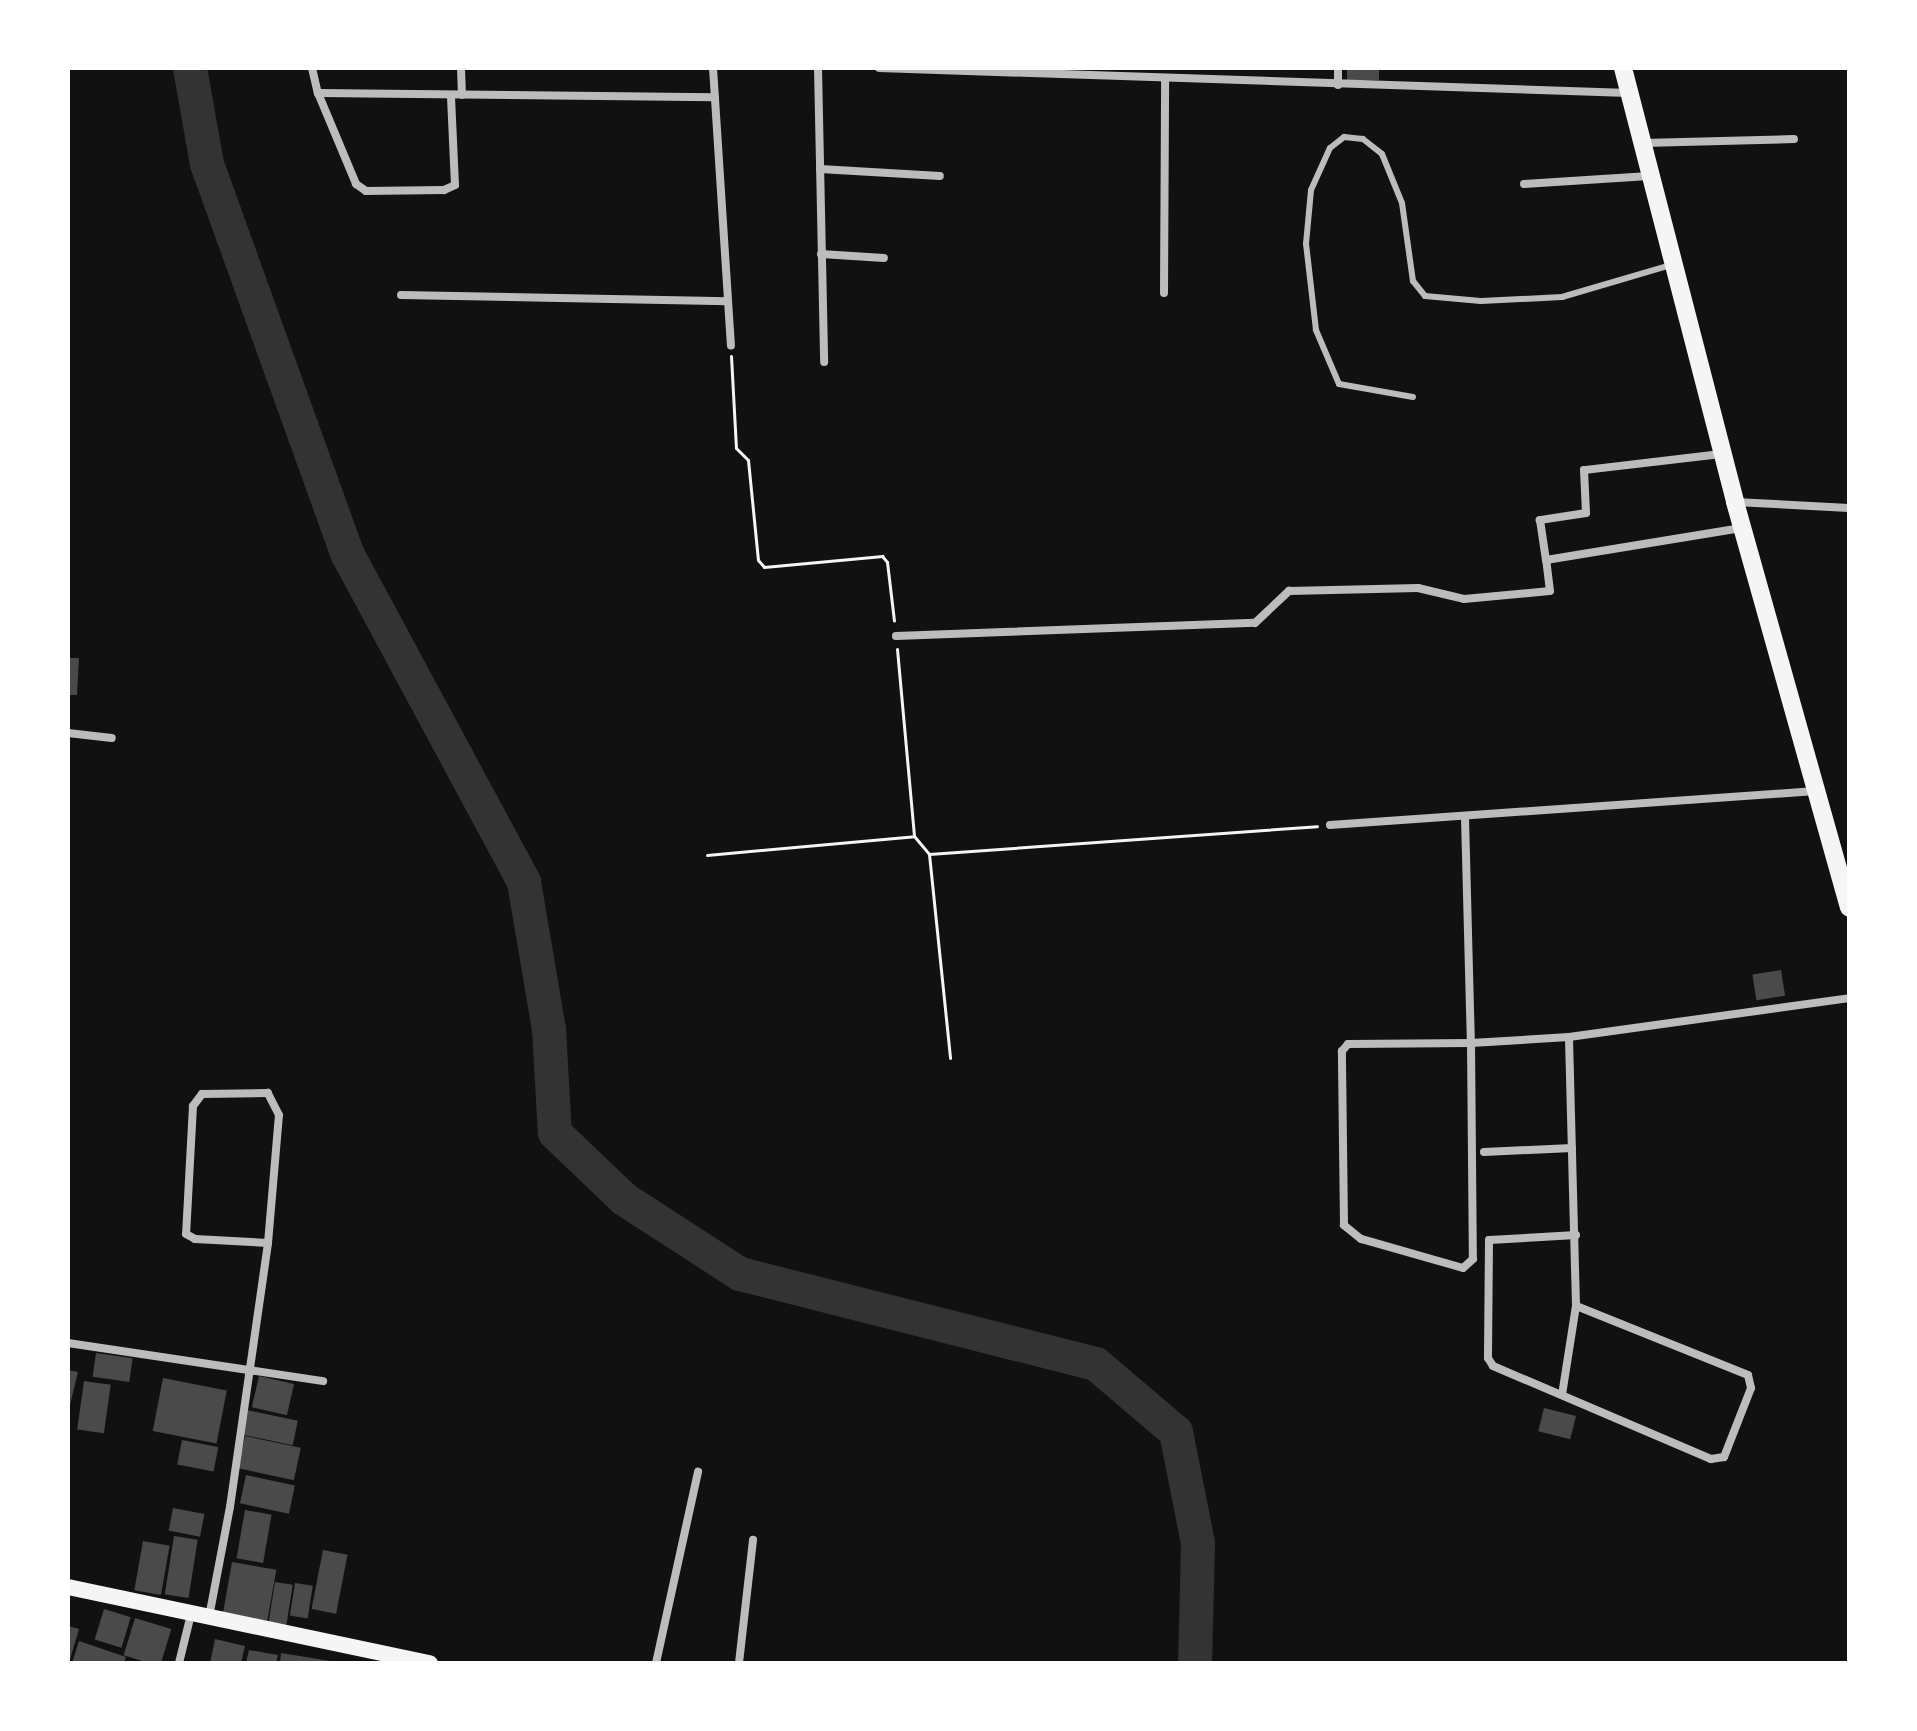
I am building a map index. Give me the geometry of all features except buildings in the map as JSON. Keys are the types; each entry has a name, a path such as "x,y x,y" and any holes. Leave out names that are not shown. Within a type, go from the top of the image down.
{"main road":[{"path":"1623,68 1722,454 1849,907"},
{"path":"68,1587 430,1663"}],"street":[{"path":"312,68 318,93 356,184 366,191 444,190 455,185 451,96"},
{"path":"461,68 462,95"},
{"path":"713,68 731,345"},
{"path":"818,68 824,362"},
{"path":"879,68 1089,72 1234,81 1629,93"},
{"path":"1234,81 1235,68"},
{"path":"1338,68 1338,85"},
{"path":"1164,293 1165,78"},
{"path":"318,93 715,97"},
{"path":"1642,143 1794,139"},
{"path":"820,169 940,176"},
{"path":"1524,184 1650,176"},
{"path":"821,254 884,258"},
{"path":"401,295 728,301"},
{"path":"896,636 1255,623 1289,591 1418,588 1464,599 1550,591 1540,520 1586,513 1584,470 1722,454"},
{"path":"1735,502 1849,508"},
{"path":"1546,560 1742,528"},
{"path":"68,733 112,738"},
{"path":"1330,825 1818,791"},
{"path":"1465,818 1471,1043 1473,1259 1463,1268 1361,1239 1344,1225 1342,1051 1355,1042 1471,1043 1569,1037 1849,998"},
{"path":"1562,1395 1576,1306 1569,1037"},
{"path":"179,1663 200,1616 230,1507 247,1369 268,1243 279,1115 275,1100 268,1093 202,1094 193,1106 186,1234 195,1239 268,1243"},
{"path":"1484,1152 1572,1148"},
{"path":"1576,1235 1493,1237 1487,1246 1488,1358 1493,1366 1718,1460 1751,1388 1748,1375 1576,1306"},
{"path":"68,1343 323,1381"},
{"path":"656,1663 698,1472"},
{"path":"739,1663 753,1540"}],"lane":[{"path":"1413,397 1339,384 1316,330 1306,244 1311,190 1330,148 1344,137 1363,139 1382,154 1402,203 1413,281 1425,296 1481,301 1562,297 1673,265"}],"path":[{"path":"731,345 736,448 748,460 758,560 764,567 882,556 887,562 914,836 929,854 950,1058"},
{"path":"929,854 1330,825"},
{"path":"707,855 914,836"}],"waterway":[{"path":"190,68 207,164 348,555 524,882 549,1030 555,1133 624,1199 740,1274 1096,1364 1176,1432 1198,1543 1195,1663"}]}
